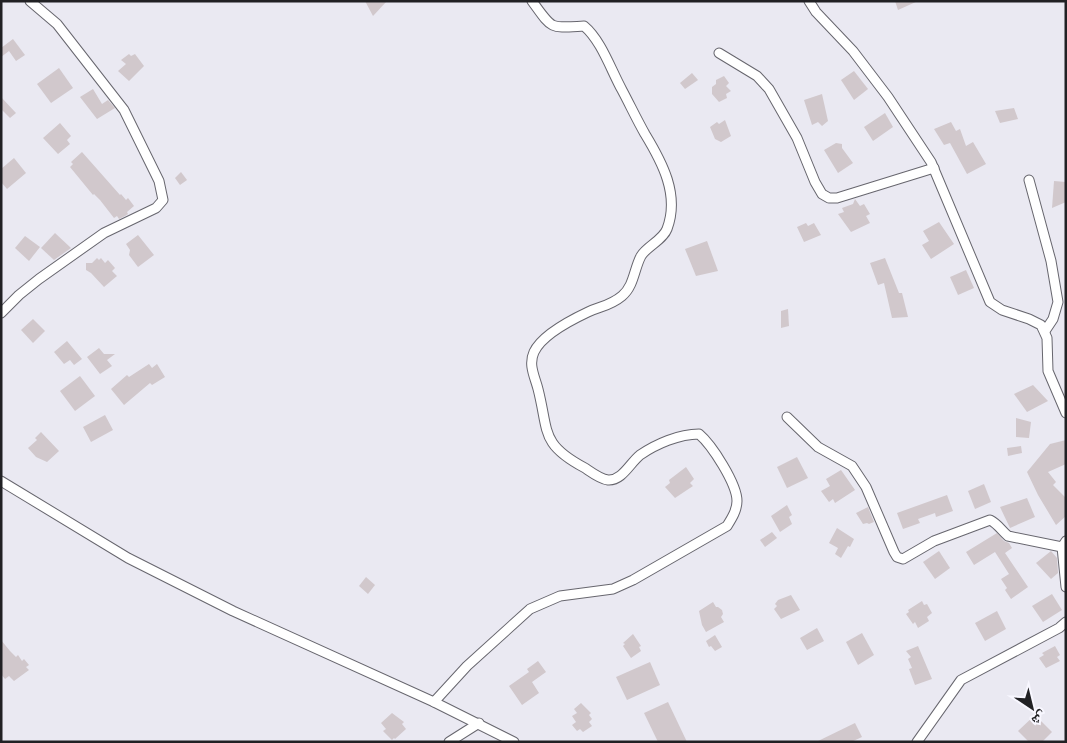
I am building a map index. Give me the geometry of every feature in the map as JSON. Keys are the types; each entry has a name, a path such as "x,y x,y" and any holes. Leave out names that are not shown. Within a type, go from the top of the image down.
{"street":[{"path":"1,313 39,279 97,238 156,208 163,200 159,181 124,110 57,24 30,1"},
{"path":"434,702 468,666 530,609 560,596 613,589 633,580 727,526 734,516 738,503 735,488 709,444 700,434 682,436 648,450 632,462 620,476 613,480 606,480 570,460 554,448 546,432 531,363 534,352 559,327 589,312 609,306 624,295 634,278 641,257 648,248 667,232 671,216 672,198 669,182 656,150 614,76 597,38 584,26 562,28 553,26 546,20 532,1"},
{"path":"809,1 816,12 853,51 888,97 934,168 990,302 1002,310 1041,325 1045,331 1048,371 1066,412"},
{"path":"719,53 758,76 768,89 797,138 815,182 822,194 829,198 838,198 934,168"},
{"path":"1028,180 1051,261 1058,302 1053,320 1045,331"},
{"path":"787,418 818,447 852,466 866,487 897,557 903,559 934,541 990,520 997,523 1008,536 1064,544 1066,587"},
{"path":"1,481 128,558 232,611 434,702 514,742"},
{"path":"917,742 961,680 1059,628 1066,622"},
{"path":"449,742 478,723"}],"building":[{"path":"365,1 387,1 373,16"},
{"path":"895,1 918,1 898,10"},
{"path":"13,39 25,55 16,61 9,51 1,57 1,48"},
{"path":"129,54 131,56 135,54 144,66 129,81 118,71 126,64 121,60"},
{"path":"59,68 73,88 51,103 37,84"},
{"path":"854,71 868,89 854,100 841,80"},
{"path":"692,73 698,80 685,89 680,83"},
{"path":"724,76 729,83 726,86 731,91 726,94 727,98 719,102 712,94 712,87 716,84 716,80"},
{"path":"93,89 102,104 108,100 115,108 97,119 80,97"},
{"path":"822,94 828,121 822,126 818,122 812,125 804,100"},
{"path":"1,97 16,113 10,118 1,109"},
{"path":"1014,108 1018,119 1000,123 995,111"},
{"path":"885,113 893,127 873,141 864,127"},
{"path":"725,120 731,136 721,142 715,139 710,127 717,122 719,124"},
{"path":"951,122 956,131 960,129 966,146 973,142 986,164 967,174 950,143 944,145 934,129"},
{"path":"60,123 71,136 67,140 70,144 58,154 43,138"},
{"path":"836,143 842,144 842,148 853,163 838,173 824,150"},
{"path":"82,152 120,195 126,200 128,198 134,206 127,212 128,214 119,219 117,216 114,218 70,167 73,164 71,162"},
{"path":"14,158 26,173 7,189 1,182 1,169"},
{"path":"181,172 187,180 180,185 175,178"},
{"path":"1054,181 1066,182 1066,202 1052,208"},
{"path":"855,199 860,206 864,204 870,214 866,216 870,223 851,232 838,214 844,212 842,208 853,204"},
{"path":"939,222 954,244 931,259 922,245 929,241 923,231"},
{"path":"806,223 808,226 814,223 821,235 804,242 797,227"},
{"path":"55,233 71,248 54,260 41,248"},
{"path":"138,235 154,255 138,267 129,255 130,250 126,244"},
{"path":"25,236 40,247 29,261 15,248"},
{"path":"707,241 718,271 696,276 685,249"},
{"path":"97,258 99,260 101,258 105,263 108,260 115,268 112,271 117,276 104,287 86,270 86,263 92,263"},
{"path":"885,258 899,293 902,293 908,317 892,318 884,283 878,285 870,263"},
{"path":"966,270 974,288 958,295 950,277"},
{"path":"788,309 789,326 781,328 781,311"},
{"path":"33,319 45,331 33,343 21,330"},
{"path":"67,341 82,359 74,365 70,360 64,364 54,352"},
{"path":"99,348 104,354 115,354 107,360 112,366 100,374 87,357"},
{"path":"149,364 152,368 157,364 165,377 152,385 150,383 124,405 111,389 127,375 129,377"},
{"path":"80,376 95,396 75,411 60,391"},
{"path":"1033,385 1048,401 1027,412 1014,394"},
{"path":"105,415 113,430 91,442 83,427"},
{"path":"1016,418 1031,422 1029,438 1016,437"},
{"path":"41,432 59,451 47,462 36,457 28,448 37,440 35,438"},
{"path":"1066,440 1066,464 1048,472 1056,482 1053,485 1066,498 1066,516 1056,525 1027,472 1050,444"},
{"path":"1021,446 1022,453 1008,456 1007,448"},
{"path":"797,457 808,478 787,488 777,467"},
{"path":"686,467 694,479 690,483 693,486 675,498 665,487 670,483 669,480"},
{"path":"841,470 855,490 835,503 833,499 829,502 821,491 830,486 826,479"},
{"path":"984,484 991,502 975,509 968,491"},
{"path":"947,495 953,511 936,517 935,513 918,519 920,523 903,529 897,513"},
{"path":"1027,498 1035,517 1010,528 1000,507"},
{"path":"787,505 792,515 789,517 792,524 780,532 771,516"},
{"path":"868,507 874,522 863,524 856,513"},
{"path":"837,528 854,539 841,558 835,554 838,548 829,543"},
{"path":"772,532 777,538 765,547 760,540"},
{"path":"997,533 1012,548 1005,553 1028,587 1011,599 1001,579 1009,574 995,552 974,565 966,552"},
{"path":"939,551 950,568 935,579 923,562"},
{"path":"1051,551 1057,558 1058,573 1051,579 1036,563"},
{"path":"366,577 375,585 368,594 359,586"},
{"path":"1052,594 1062,610 1043,622 1032,606"},
{"path":"791,595 800,610 781,619 774,609 777,606 775,604 778,600"},
{"path":"922,601 924,605 927,604 932,613 927,617 929,621 918,628 915,622 913,624 906,614 909,612 908,610"},
{"path":"713,602 716,607 722,610 723,614 721,617 724,622 706,632 702,625 699,611"},
{"path":"997,611 1006,629 985,641 975,623"},
{"path":"817,628 824,641 807,650 800,638"},
{"path":"862,633 874,655 858,665 846,642"},
{"path":"633,634 641,646 639,647 641,651 631,658 623,643"},
{"path":"715,635 722,647 715,651 711,646 709,647 706,641"},
{"path":"1,640 16,657 18,655 22,661 24,659 29,665 26,667 29,670 14,681 9,676 5,679 1,674"},
{"path":"918,646 932,679 915,685 909,669 912,668 908,659 911,657 906,651"},
{"path":"1055,646 1060,655 1057,657 1060,661 1046,668 1039,658 1044,655 1042,653"},
{"path":"538,661 546,672 532,682 539,693 522,705 509,686 529,672 527,669"},
{"path":"650,662 660,685 627,700 616,677"},
{"path":"668,702 687,742 658,742 644,713"},
{"path":"581,703 591,713 589,715 592,719 589,722 592,726 583,732 580,729 577,731 572,725 576,722 572,716 577,713 574,709"},
{"path":"392,713 404,722 402,724 406,729 392,740 383,731 386,729 381,723"},
{"path":"1035,715 1052,732 1042,742 1029,742 1018,731"},
{"path":"855,723 862,737 851,742 816,742"}]}
